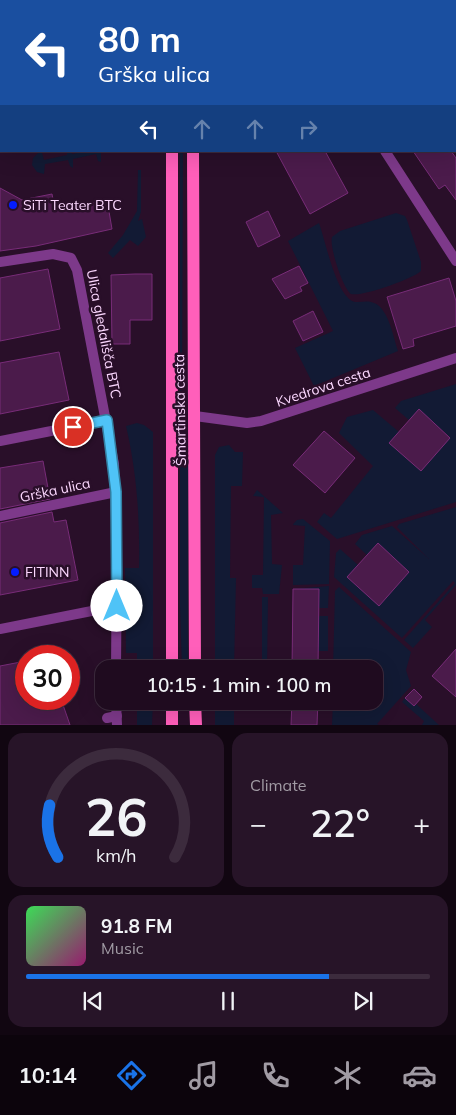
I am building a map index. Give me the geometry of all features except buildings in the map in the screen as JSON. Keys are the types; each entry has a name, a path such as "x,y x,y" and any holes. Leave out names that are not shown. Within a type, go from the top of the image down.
{"main road":[{"name":"Šmartinska cesta","path":"172,152 172,660"},
{"name":"Šmartinska cesta","path":"193,152 196,660"},
{"path":"172,710 172,725"},
{"path":"196,710 196,725"}],"street":[{"path":"386,152 456,261"},
{"name":"Ulica gledališča BTC","path":"0,262 53,254 65,255 74,261 107,420 116,492 116,660"},
{"name":"Kvedrova cesta","path":"195,416 247,423 261,420 456,358"},
{"path":"0,441 107,420"},
{"name":"Grška ulica","path":"0,516 116,492"},
{"path":"0,629 117,606"}],"shaded area":[{"path":"39,152 42,153 44,160 67,155 67,152 71,152 72,154 106,152 101,153 101,162 98,161 96,154 73,159 73,168 68,160 45,164 44,174 37,172 32,165 33,158"},
{"path":"180,152 183,152 182,411 188,449 180,449"},
{"path":"138,170 141,170 141,212 138,221 142,219 146,237 138,246 130,240 113,258 108,253 123,235 137,211"},
{"path":"396,213 405,216 407,220 421,262 421,271 387,287 365,293 351,294 344,284 337,267 332,237 340,231"},
{"path":"319,223 331,263 344,293 352,301 371,302 377,304 382,309 389,322 398,351 314,386 295,348 333,331 288,241"},
{"path":"456,384 456,502 337,539 317,522 324,513 331,518 373,466 339,433 347,417 373,410 399,432 389,443 421,471 450,437 419,410 409,420 395,408 401,401"},
{"path":"137,423 144,425 153,432 153,660 137,660 137,653 126,653 125,568 139,568 139,550 135,479 126,426"},
{"path":"229,445 235,452 243,452 242,486 231,486 230,578 236,578 234,660 215,660 215,455 219,447"},
{"path":"188,462 188,660 182,660 180,463"},
{"path":"257,490 283,513 271,515 272,564 282,565 279,594 263,594 262,588 252,588 252,575 263,575 264,497 253,496"},
{"path":"456,507 456,585 425,620 432,627 413,648 404,640 455,583 453,581 402,638 334,577 336,553 340,549 358,565 347,577 379,605 409,572 378,543 367,555 355,544 362,535 392,526 429,559 397,527 399,524"},
{"path":"303,519 330,541 329,584 293,585 293,565 303,565 305,526 293,525 297,520"},
{"path":"329,586 328,608 319,608 319,589 293,589"},
{"path":"339,587 411,652 406,670 411,686 377,724 379,725 332,725 333,710 383,710 383,660 333,660 335,591"},
{"path":"262,597 268,597 267,660 262,660"},
{"path":"319,616 328,616 328,651 318,651"},
{"path":"405,698 414,706 416,704 439,725 422,725 424,721 402,702"},
{"path":"137,710 153,710 152,725 137,725"},
{"path":"215,710 234,710 234,725 215,725"}],"place":[{"name":"SiTi Teater BTC","path":"13,205"},
{"name":"FITINN","path":"15,572"}],"route":[{"path":"73,427 107,420 114,456 116,492 117,606"}]}
